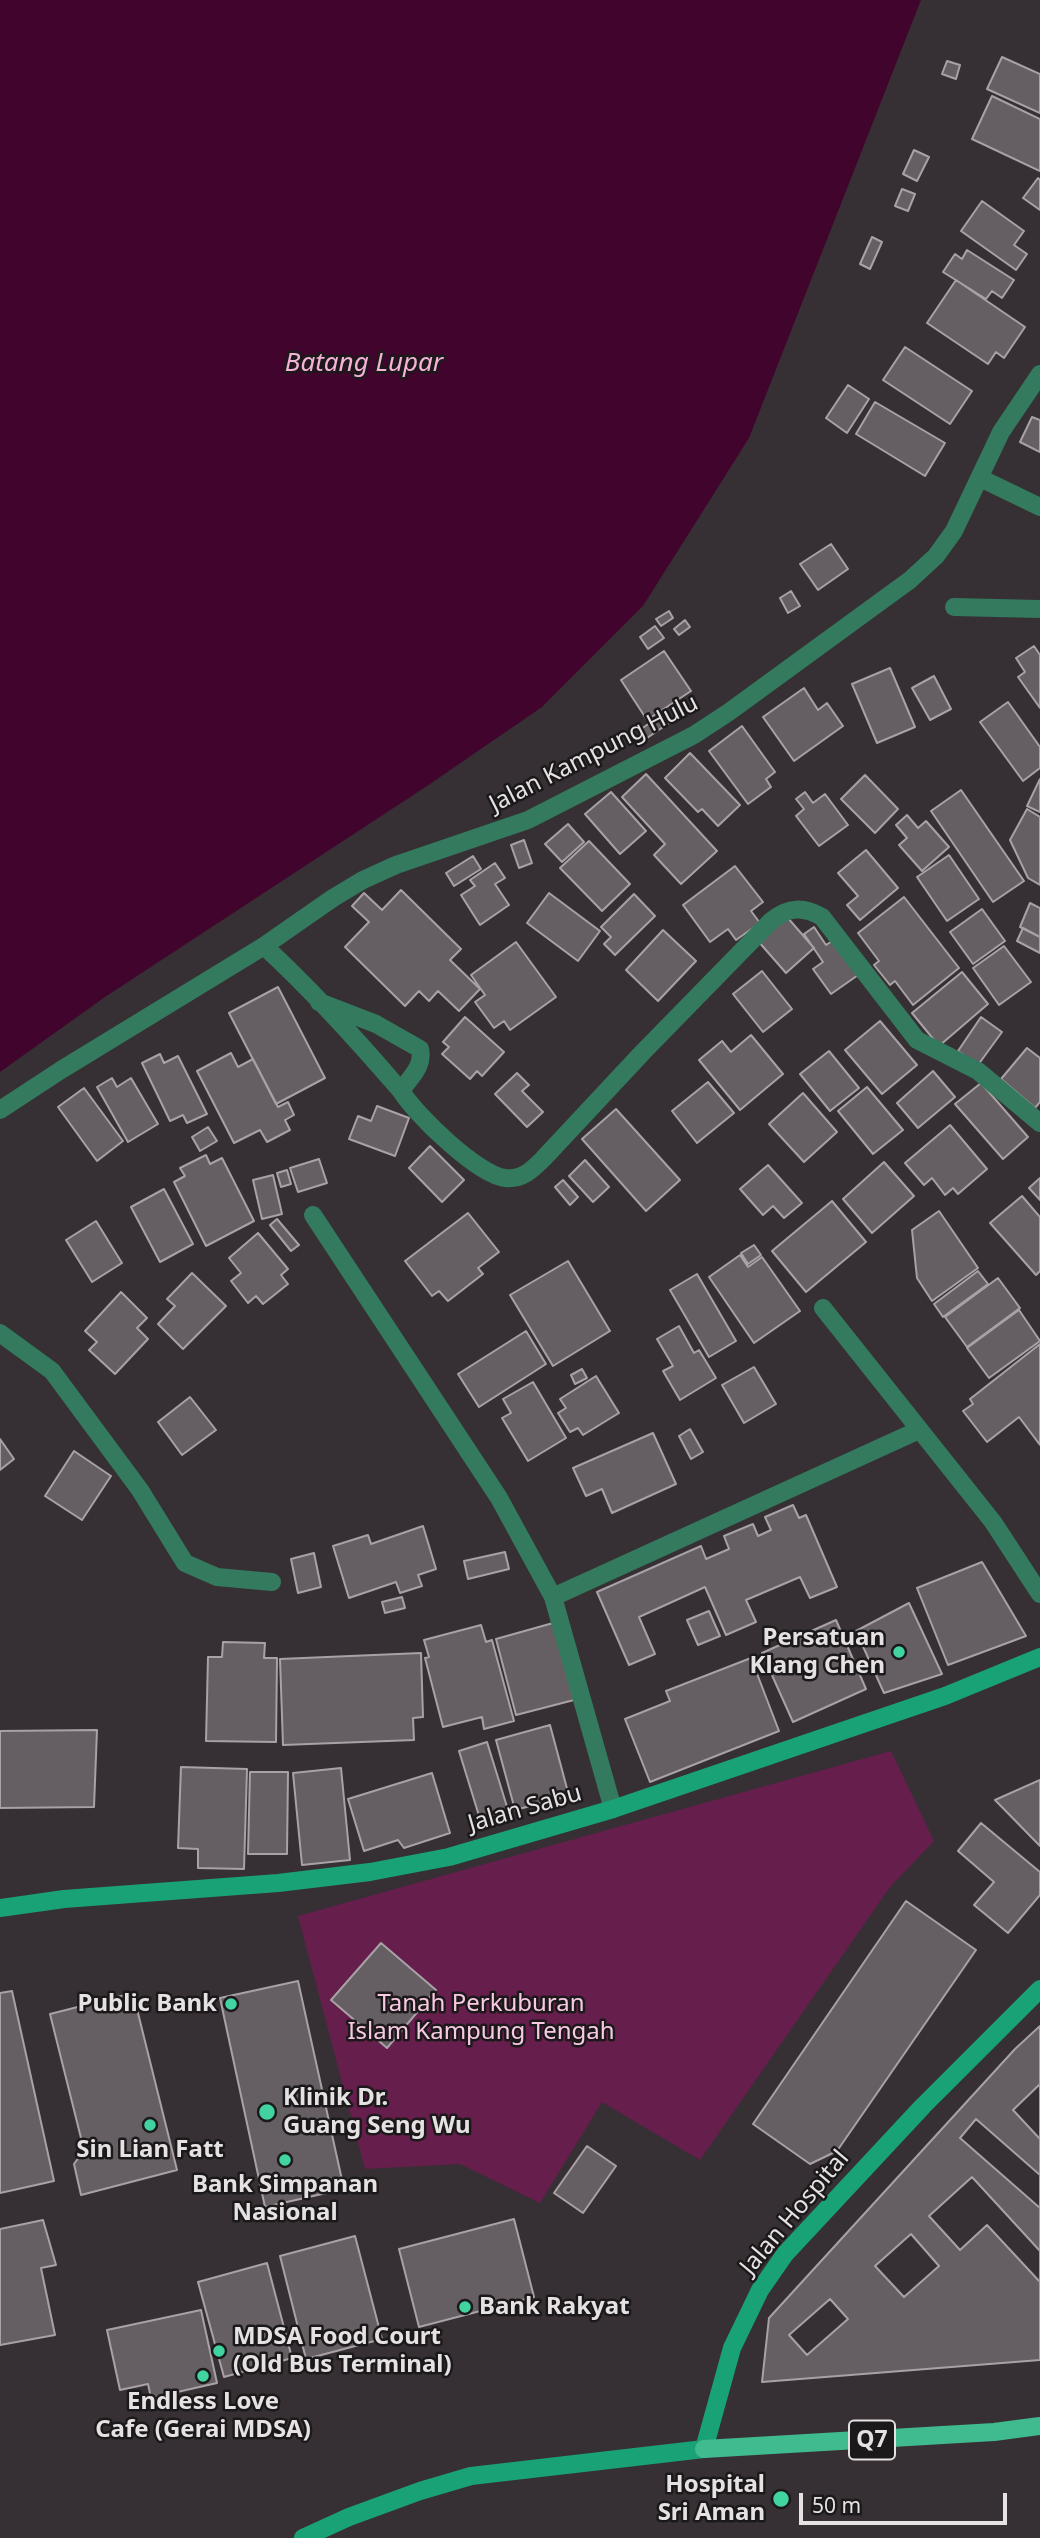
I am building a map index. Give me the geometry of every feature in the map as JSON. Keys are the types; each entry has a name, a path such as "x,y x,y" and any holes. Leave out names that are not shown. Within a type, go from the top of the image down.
{"main road":[{"name":"Q7","path":"704,2449 1040,2426"}],"street":[{"name":"Jalan Kampung Hulu","path":"0,1110 264,946 332,898 363,880 528,820 694,734 729,712 910,580 936,556 954,531 981,478 1000,432 1040,374"},
{"path":"981,478 1040,507"},
{"path":"954,607 1040,609"},
{"path":"264,946 298,977 435,1131 492,1174 504,1178 526,1174 543,1159 771,920 791,909 802,909 822,917 917,1040 978,1071 1040,1123"},
{"path":"319,1002 389,1030 420,1049 422,1058 419,1066 401,1091"},
{"path":"313,1215 499,1498 553,1597 613,1809"},
{"path":"823,1308 993,1522 1040,1594"},
{"path":"0,1333 52,1371 133,1481 185,1563 197,1571 217,1577 272,1582"},
{"path":"553,1597 919,1430"},
{"name":"Jalan Sabu","path":"0,1908 64,1899 210,1889 370,1872 449,1857 613,1809 945,1696 1040,1657"},
{"name":"Jalan Hospital","path":"704,2449 732,2347 760,2290 785,2255 923,2106 1040,1989"},
{"name":"Q7","path":"303,2538 349,2516 471,2476 704,2449"}],"green space":[{"name":"Tanah Perkuburan Islam Kampung Tengah","path":"891,1751 934,1841 890,1887 700,2160 602,2102 540,2203 460,2164 365,2169 298,1916"}],"water":[{"name":"Batang Lupar","path":"0,0 921,0 749,438 643,606 542,707 427,786 105,997 0,1072"}],"building":[{"path":"1002,57 1040,74 1040,113 987,89"},
{"path":"947,61 960,65 956,79 942,74"},
{"path":"992,96 1040,119 1040,171 972,139"},
{"path":"914,150 929,157 917,181 903,174"},
{"path":"1038,178 1040,180 1040,210 1023,198"},
{"path":"902,189 915,194 908,211 895,206"},
{"path":"982,201 1024,231 1014,245 1027,254 1016,270 961,231"},
{"path":"872,237 882,242 870,269 860,264"},
{"path":"967,250 1014,280 1002,298 992,291 986,299 943,272 955,254 962,259"},
{"path":"956,280 1025,327 1004,358 996,352 988,364 927,323"},
{"path":"905,347 972,391 950,424 883,380"},
{"path":"848,385 869,399 847,433 826,418"},
{"path":"875,402 945,443 925,476 856,434"},
{"path":"1032,417 1040,420 1040,452 1020,442"},
{"path":"831,544 848,569 818,590 800,564"},
{"path":"791,591 800,606 788,613 780,598"},
{"path":"669,611 673,618 661,626 656,619"},
{"path":"685,620 690,627 679,635 674,629"},
{"path":"655,626 664,638 648,649 640,637"},
{"path":"1034,646 1040,655 1040,708 1018,677 1025,672 1016,658"},
{"path":"664,651 691,691 647,720 621,680"},
{"path":"890,668 915,727 877,743 852,684"},
{"path":"934,676 951,709 930,720 912,688"},
{"path":"804,688 818,710 827,703 843,726 794,761 763,717"},
{"path":"1008,702 1040,747 1040,768 1023,781 980,722"},
{"path":"663,714 669,723 647,738 641,729"},
{"path":"742,726 775,772 766,779 771,787 748,804 709,751"},
{"path":"690,753 740,805 718,826 702,809 698,812 665,778"},
{"path":"646,774 717,851 681,884 654,855 665,844 622,797"},
{"path":"865,775 898,809 875,833 841,799"},
{"path":"1040,779 1040,812 1027,806"},
{"path":"961,790 1024,881 993,902 931,811"},
{"path":"611,792 646,831 620,854 585,814"},
{"path":"805,792 813,803 825,794 848,825 819,846 796,816 804,809 796,799"},
{"path":"1027,809 1040,817 1040,885 1028,878 1010,840"},
{"path":"907,815 918,828 926,821 949,847 922,871 899,845 907,838 896,825"},
{"path":"568,824 584,842 562,862 545,844"},
{"path":"524,840 532,863 519,868 511,845"},
{"path":"589,841 630,884 602,911 560,868"},
{"path":"866,850 898,888 860,920 847,905 858,896 838,873"},
{"path":"949,855 979,899 947,921 917,877"},
{"path":"473,856 481,869 454,886 446,873"},
{"path":"495,863 505,878 495,884 509,905 480,925 461,895 475,886 470,880"},
{"path":"735,866 763,902 751,911 760,923 736,940 728,929 710,942 683,905"},
{"path":"401,890 461,949 450,960 480,989 459,1011 438,991 429,1001 419,991 405,1006 345,947 369,922 352,906 364,893 382,910"},
{"path":"549,893 600,931 578,961 527,923"},
{"path":"634,894 655,916 615,955 604,944 611,937 601,927"},
{"path":"904,897 959,968 913,1005 895,981 890,985 874,965 879,961 858,933"},
{"path":"1030,903 1040,908 1040,937 1020,927"},
{"path":"982,909 1005,941 973,964 950,932"},
{"path":"787,917 814,948 786,973 758,941"},
{"path":"814,927 826,945 837,938 861,973 831,994 813,969 823,962 804,934"},
{"path":"1023,928 1040,937 1040,953 1017,941"},
{"path":"663,930 696,961 658,1001 626,970"},
{"path":"516,942 556,997 510,1030 504,1021 494,1028 475,1002 485,995 471,975"},
{"path":"1004,946 1031,982 999,1005 973,968"},
{"path":"762,971 792,1009 763,1032 733,994"},
{"path":"962,972 988,1004 939,1046 912,1013"},
{"path":"278,987 325,1078 276,1104 229,1013"},
{"path":"465,1017 504,1052 482,1076 477,1071 470,1079 442,1054 449,1047 443,1042"},
{"path":"981,1017 1002,1032 978,1065 958,1051"},
{"path":"880,1021 917,1065 882,1094 845,1050"},
{"path":"751,1035 783,1074 740,1110 699,1060 722,1041 731,1052"},
{"path":"1027,1048 1040,1058 1040,1102 1035,1108 1001,1079"},
{"path":"829,1051 859,1088 830,1111 800,1074"},
{"path":"231,1053 238,1067 253,1059 278,1107 288,1102 294,1115 285,1120 290,1130 267,1142 260,1130 234,1143 197,1071"},
{"path":"160,1054 164,1063 178,1056 207,1114 187,1123 183,1115 170,1121 142,1063"},
{"path":"933,1071 955,1097 918,1128 897,1103"},
{"path":"517,1073 529,1085 522,1091 543,1112 527,1127 495,1094"},
{"path":"112,1078 117,1087 131,1078 158,1124 128,1142 97,1087"},
{"path":"708,1082 734,1113 697,1143 672,1111"},
{"path":"981,1083 1028,1137 1003,1159 955,1104"},
{"path":"867,1087 903,1130 873,1154 838,1111"},
{"path":"84,1088 123,1141 97,1161 58,1107"},
{"path":"803,1093 837,1132 804,1162 769,1124"},
{"path":"377,1106 409,1118 395,1156 349,1139 358,1116 371,1121"},
{"path":"616,1109 680,1180 646,1211 582,1139"},
{"path":"950,1125 987,1169 958,1194 953,1188 945,1195 932,1178 924,1185 905,1163"},
{"path":"208,1127 217,1141 200,1151 192,1137"},
{"path":"430,1146 464,1180 442,1202 409,1168"},
{"path":"206,1155 210,1164 222,1158 254,1221 206,1246 174,1182 185,1176 180,1168"},
{"path":"319,1159 327,1183 298,1192 290,1168"},
{"path":"585,1160 609,1187 593,1202 569,1176"},
{"path":"884,1162 914,1196 872,1233 843,1199"},
{"path":"768,1165 802,1203 784,1218 773,1206 763,1215 740,1189"},
{"path":"287,1170 291,1184 281,1187 277,1173"},
{"path":"273,1175 282,1214 262,1219 253,1180"},
{"path":"1040,1178 1040,1200 1029,1188"},
{"path":"563,1180 578,1197 570,1205 555,1187"},
{"path":"164,1189 193,1244 160,1262 131,1207"},
{"path":"1022,1196 1040,1217 1040,1271 1036,1275 990,1223"},
{"path":"832,1201 866,1242 806,1292 772,1251"},
{"path":"939,1211 978,1268 932,1301 917,1278 912,1230"},
{"path":"468,1213 499,1252 478,1268 483,1274 448,1301 439,1291 432,1296 405,1261"},
{"path":"277,1219 299,1245 291,1251 270,1225"},
{"path":"96,1221 122,1263 92,1282 66,1240"},
{"path":"258,1233 288,1269 281,1275 288,1284 263,1304 256,1296 248,1303 231,1281 241,1273 229,1258"},
{"path":"754,1245 761,1255 748,1264 741,1253"},
{"path":"740,1255 748,1267 762,1257 800,1311 754,1343 709,1277"},
{"path":"568,1261 610,1331 553,1366 510,1295"},
{"path":"978,1271 988,1284 943,1317 934,1304"},
{"path":"192,1273 226,1306 183,1349 158,1324 175,1306 167,1299"},
{"path":"697,1274 736,1341 709,1357 670,1290"},
{"path":"998,1278 1020,1308 967,1347 945,1317"},
{"path":"121,1292 147,1318 137,1328 148,1339 115,1374 89,1350 97,1342 85,1331"},
{"path":"1019,1310 1040,1341 989,1378 967,1348"},
{"path":"679,1326 694,1353 699,1350 716,1378 680,1400 663,1371 673,1366 657,1339"},
{"path":"526,1331 546,1364 479,1407 458,1374"},
{"path":"1040,1344 1040,1445 1019,1417 987,1442 963,1411 973,1404 970,1399"},
{"path":"754,1367 776,1404 744,1423 722,1385"},
{"path":"582,1369 587,1378 575,1384 571,1375"},
{"path":"596,1376 619,1413 583,1435 578,1428 570,1432 558,1413 566,1408 560,1399"},
{"path":"533,1382 566,1438 528,1461 502,1418 511,1413 503,1399"},
{"path":"190,1397 216,1430 182,1455 158,1422"},
{"path":"690,1429 703,1452 691,1459 679,1436"},
{"path":"653,1433 676,1484 612,1513 602,1489 586,1496 573,1468"},
{"path":"0,1439 14,1459 0,1470"},
{"path":"74,1451 111,1476 82,1520 45,1496"},
{"path":"793,1505 799,1518 806,1515 837,1587 810,1598 800,1577 746,1600 756,1622 726,1635 705,1587 639,1617 655,1654 629,1665 597,1592 701,1546 706,1559 729,1549 724,1536 753,1524 758,1536 771,1530 765,1517"},
{"path":"423,1526 436,1569 418,1575 422,1586 400,1593 396,1582 349,1598 333,1546 368,1535 371,1544"},
{"path":"505,1552 509,1569 468,1579 464,1561"},
{"path":"314,1553 321,1587 298,1593 291,1559"},
{"path":"982,1562 1026,1636 948,1665 917,1588"},
{"path":"402,1597 405,1608 385,1613 382,1602"},
{"name":"Persatuan Klang Chen","path":"909,1603 942,1674 884,1693 856,1631"},
{"path":"709,1611 720,1636 698,1645 687,1620"},
{"path":"836,1620 866,1689 793,1722 762,1653"},
{"path":"553,1623 574,1700 516,1715 496,1639"},
{"path":"481,1625 486,1642 492,1640 514,1721 484,1729 482,1717 443,1727 425,1658 429,1657 424,1640"},
{"path":"223,1642 265,1643 264,1658 277,1658 276,1742 206,1741 208,1657 222,1657"},
{"path":"421,1653 423,1717 413,1718 414,1740 283,1745 280,1659"},
{"path":"751,1658 779,1731 650,1782 625,1719 670,1701 666,1691"},
{"path":"550,1725 569,1796 515,1810 496,1740"},
{"path":"97,1730 94,1807 0,1808 0,1731"},
{"path":"487,1742 508,1810 480,1819 459,1751"},
{"path":"181,1767 247,1769 244,1869 198,1868 198,1849 178,1848"},
{"path":"341,1768 350,1860 302,1865 293,1773"},
{"path":"250,1772 288,1772 287,1854 248,1854"},
{"path":"432,1773 450,1833 404,1848 398,1840 364,1851 348,1799"},
{"path":"1040,1780 1040,1846 995,1800"},
{"path":"981,1823 1040,1872 1040,1895 1008,1933 974,1905 994,1882 958,1851"},
{"path":"906,1901 976,1950 837,2151 810,2164 753,2124"},
{"path":"381,1943 436,1990 387,2048 331,2000"},
{"path":"298,1981 344,2189 265,2207 220,1998"},
{"path":"12,1991 54,2181 0,2193 0,1993"},
{"path":"133,1993 177,2170 81,2195 74,2164 84,2150 50,2014"},
{"path":"1040,2026 1040,2360 762,2382 769,2318 1015,2049"},
{"path":"1040,2084 1040,2139 1013,2110"},
{"path":"976,2119 1040,2175 1040,2208 960,2138"},
{"path":"587,2146 616,2166 583,2213 554,2193"},
{"path":"972,2177 1040,2251 1040,2282 987,2225 960,2250 929,2216"},
{"path":"514,2219 534,2297 419,2327 399,2249"},
{"path":"43,2220 56,2265 41,2268 55,2335 0,2345 0,2229"},
{"path":"911,2234 939,2266 904,2297 875,2266"},
{"path":"355,2236 382,2339 306,2359 280,2256"},
{"path":"267,2263 292,2358 224,2377 198,2282"},
{"path":"830,2299 848,2319 807,2355 789,2335"},
{"path":"201,2310 217,2383 151,2398 148,2384 120,2390 107,2330"}],"place":[{"name":"Persatuan Klang Chen","path":"899,1652"},
{"name":"Public Bank","path":"231,2004"},
{"name":"Klinik Dr. Guang Seng Wu","path":"267,2112"},
{"name":"Sin Lian Fatt","path":"150,2125"},
{"name":"Bank Simpanan Nasional","path":"285,2160"},
{"name":"Bank Rakyat","path":"465,2307"},
{"name":"MDSA Food Court (Old Bus Terminal)","path":"219,2351"},
{"name":"Endless Love Cafe (Gerai MDSA)","path":"203,2376"},
{"name":"Hospital Sri Aman","path":"781,2499"}]}
